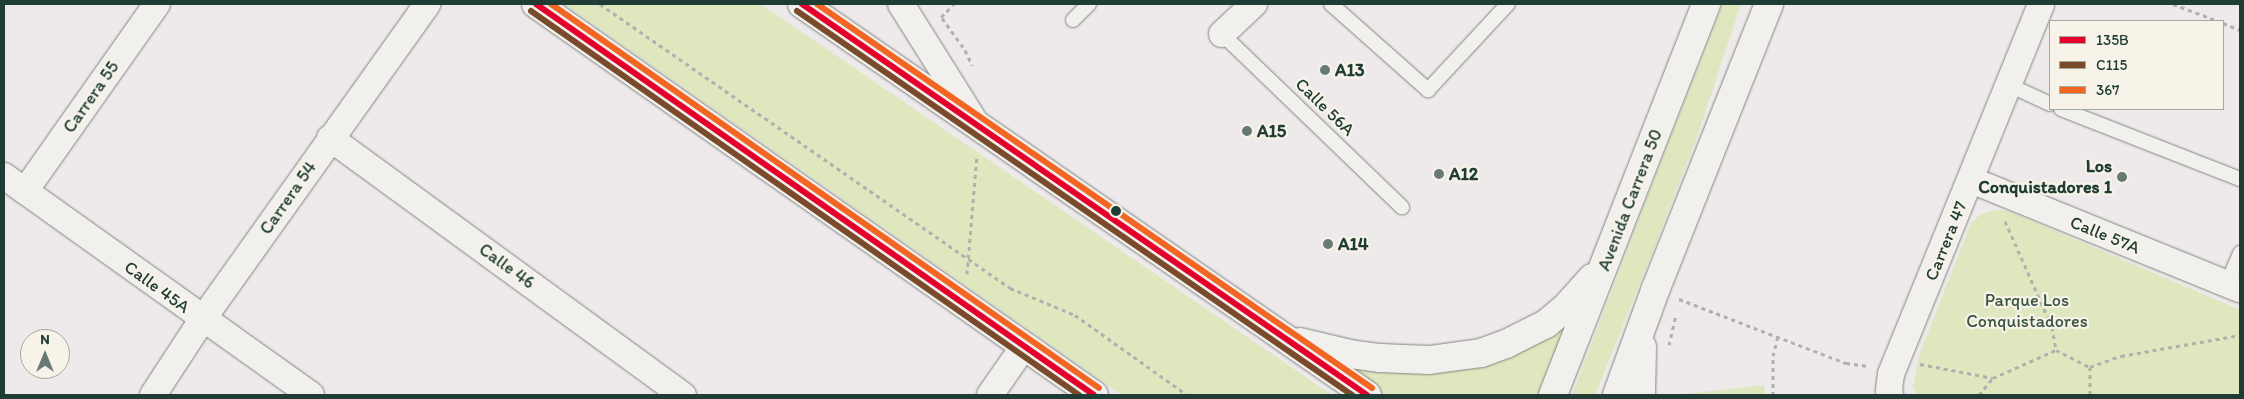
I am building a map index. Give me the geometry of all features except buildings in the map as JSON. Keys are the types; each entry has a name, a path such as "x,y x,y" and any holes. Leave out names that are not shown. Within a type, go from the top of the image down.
{"main road":[{"path":"536,4 1094,395"},
{"path":"802,4 1367,395"},
{"name":"Avenida Carrera 50","path":"1553,395 1706,4"},
{"path":"1617,395 1656,288 1769,4"},
{"path":"1284,338 1350,354 1380,358 1428,360 1481,353 1506,344 1546,324 1566,307 1606,262"},
{"path":"1642,395 1643,324"}],"street":[{"name":"Carrera 54","path":"153,395 202,320 427,4"},
{"path":"901,4 979,128"},
{"path":"1222,34 1254,4"},
{"name":"Carrera 47","path":"1890,395 1891,374 2041,4"},
{"name":"Carrera 55","path":"25,191 145,8"},
{"name":"Calle 46","path":"330,138 683,395"},
{"name":"Calle 45A","path":"4,176 202,320 311,395"},
{"name":"Calle 57A","path":"1970,180 2234,286"},
{"path":"990,395 1024,346"}],"lane":[{"path":"1074,20 1089,4"},
{"path":"1331,4 1428,90 1508,4"},
{"name":"Calle 56A","path":"1222,34 1402,207"},
{"path":"2009,85 2049,104"},
{"path":"2064,110 2240,179"},
{"path":"2234,286 2240,253"}],"path":[{"path":"600,4 1003,283 1076,315 1186,395"},
{"path":"941,17 954,4"},
{"path":"2174,4 2215,20"},
{"path":"2224,23 2240,30"},
{"path":"2001,213 2052,327 2056,350"},
{"path":"1656,288 1846,363 1865,364"},
{"path":"2056,350 2090,367 2121,356 2240,335"},
{"path":"1773,395 1773,356 1778,336"},
{"path":"1979,395 1993,378 2056,350"},
{"path":"1912,362 1993,378"},
{"path":"2090,367 2090,395"}],"green space":[{"path":"564,4 761,4 1332,395 1122,395"},
{"path":"1723,4 1741,4 1697,137 1595,395 1572,395 1666,148"},
{"name":"Parque Los Conquistadores","path":"1994,210 2009,211 2240,310 2240,395 1917,395 1913,386 1920,353 1971,223 1981,214"},
{"path":"1576,319 1545,395 1383,395 1329,359 1545,339"},
{"path":"1764,385 1765,395 1676,395"}],"transit line":[{"name":"135B","path":"536,4 1094,395"},
{"name":"367","path":"551,4 1099,388"},
{"name":"135B","path":"802,4 1367,395"},
{"name":"367","path":"817,4 1372,388"},
{"name":"C115","path":"531,11 1079,395"},
{"name":"C115","path":"797,11 1352,395"}],"place":[{"name":"A13","path":"1325,70"},
{"name":"A15","path":"1247,131"},
{"name":"A12","path":"1439,174"},
{"name":"Los Conquistadores 1","path":"2122,177"},
{"name":"A14","path":"1328,244"}]}
